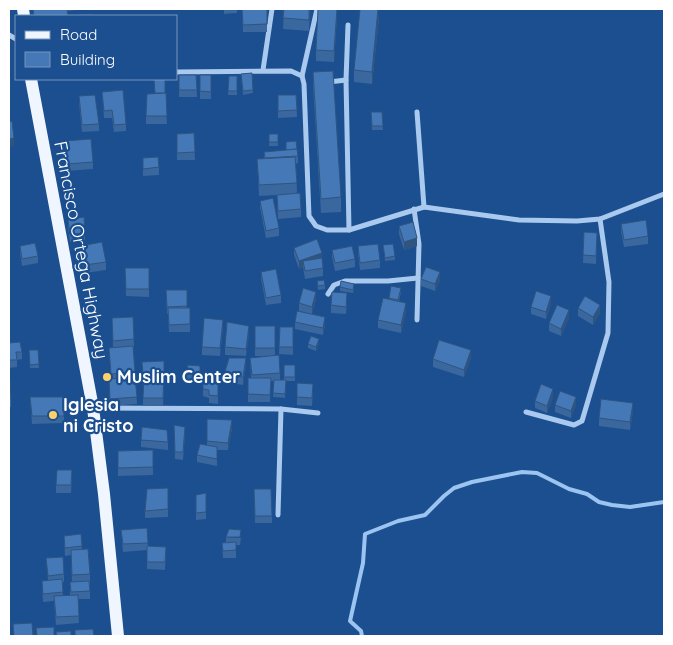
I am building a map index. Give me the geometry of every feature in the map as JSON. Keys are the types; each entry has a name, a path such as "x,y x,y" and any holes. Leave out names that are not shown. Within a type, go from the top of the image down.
{"main road":[{"name":"Francisco Ortega Highway","path":"31,80 93,408 104,494 118,636"}],"street":[{"path":"263,70 272,9"},
{"path":"317,9 302,76 304,84 309,216 316,226 327,230 349,230 424,207 519,220 578,221 600,219 664,194"},
{"path":"348,25 346,80 349,230"},
{"path":"178,72 290,70 302,76"},
{"path":"320,83 346,80"},
{"path":"304,84 312,83"},
{"path":"417,112 424,207"},
{"path":"414,209 419,244 417,320"},
{"path":"526,412 574,425 582,421 608,333 609,282 600,219"},
{"path":"328,294 334,285 345,281 388,281 418,278"},
{"path":"93,408 282,409 318,413"},
{"path":"278,515 282,409"}],"building":[{"path":"33,9 67,9 68,15 34,15"},
{"path":"242,9 267,9 267,24 243,25"},
{"path":"284,9 309,9 309,20 283,18"},
{"path":"318,9 337,9 334,51 316,50"},
{"path":"360,9 378,9 372,72 354,70"},
{"path":"333,71 341,197 321,199 313,72"},
{"path":"252,73 253,90 243,91 241,74"},
{"path":"179,75 196,75 197,90 179,90"},
{"path":"200,75 211,75 211,92 200,91"},
{"path":"229,76 237,76 237,91 228,91"},
{"path":"154,80 165,80 165,93 155,93"},
{"path":"123,90 126,124 114,125 112,110 104,111 102,92"},
{"path":"166,93 167,116 146,116 147,94"},
{"path":"95,95 99,124 82,125 79,96"},
{"path":"278,95 296,95 297,110 278,111"},
{"path":"371,112 382,112 383,126 372,126"},
{"path":"12,121 14,138 9,139 9,122"},
{"path":"194,133 195,152 177,153 177,134"},
{"path":"269,134 278,134 278,142 269,142"},
{"path":"91,139 93,162 67,164 65,141"},
{"path":"296,141 297,149 286,150 286,142"},
{"path":"297,149 298,156 265,158 264,152"},
{"path":"158,157 159,167 143,169 143,158"},
{"path":"295,157 297,183 259,185 257,159"},
{"path":"300,193 301,209 278,211 277,195"},
{"path":"273,198 279,228 266,231 260,201"},
{"path":"84,217 85,233 70,234 68,220"},
{"path":"646,220 648,236 624,240 621,224"},
{"path":"413,222 417,238 404,242 399,226"},
{"path":"584,232 597,233 596,256 583,255"},
{"path":"317,239 322,253 299,261 294,248"},
{"path":"102,242 106,262 85,265 81,246"},
{"path":"35,243 38,256 22,259 20,246"},
{"path":"378,244 380,260 360,263 358,246"},
{"path":"393,244 395,256 385,258 383,245"},
{"path":"352,246 355,259 335,263 332,250"},
{"path":"322,258 323,268 305,271 303,261"},
{"path":"426,267 440,272 435,284 421,279"},
{"path":"125,268 149,268 149,289 126,289"},
{"path":"276,269 281,295 266,298 261,272"},
{"path":"324,280 325,285 318,286 317,281"},
{"path":"341,281 354,284 353,290 340,287"},
{"path":"391,286 401,288 398,300 389,298"},
{"path":"303,288 316,292 312,307 299,303"},
{"path":"166,290 187,290 187,306 167,307"},
{"path":"536,291 551,296 546,312 531,307"},
{"path":"332,292 347,293 346,307 331,305"},
{"path":"585,296 600,305 593,317 578,308"},
{"path":"383,298 406,303 401,325 378,320"},
{"path":"557,305 569,310 561,329 549,323"},
{"path":"168,308 190,308 190,324 169,325"},
{"path":"297,311 325,317 323,328 295,322"},
{"path":"133,317 134,339 113,341 112,318"},
{"path":"204,318 223,320 220,348 202,347"},
{"path":"227,322 249,326 246,349 225,347"},
{"path":"255,326 275,326 275,348 255,348"},
{"path":"280,327 293,327 293,347 279,347"},
{"path":"311,336 319,339 316,347 308,344"},
{"path":"439,340 471,350 464,370 433,359"},
{"path":"20,342 22,352 16,352 17,360 9,360 9,343"},
{"path":"133,346 135,372 111,374 109,348"},
{"path":"29,350 38,350 39,364 30,365"},
{"path":"279,355 280,373 252,375 250,358"},
{"path":"229,358 246,358 243,377 224,375"},
{"path":"164,361 164,374 143,374 142,362"},
{"path":"188,365 200,366 200,375 186,374"},
{"path":"284,365 295,365 295,377 284,377"},
{"path":"209,373 218,374 218,396 209,395 209,390 203,389 203,380 208,379"},
{"path":"135,377 137,397 110,399 109,379"},
{"path":"164,377 163,398 143,398 144,378"},
{"path":"248,378 271,378 270,395 248,394"},
{"path":"274,380 286,380 285,394 273,393"},
{"path":"10,381 11,399 9,399"},
{"path":"297,383 313,384 312,398 297,397"},
{"path":"541,384 553,389 547,406 535,401"},
{"path":"560,391 576,397 571,411 555,405"},
{"path":"30,397 63,397 64,416 32,416"},
{"path":"601,399 633,403 630,422 599,418"},
{"path":"207,419 232,420 228,443 207,441"},
{"path":"174,425 185,427 183,452 175,452"},
{"path":"142,427 167,430 168,442 141,440"},
{"path":"200,444 217,447 217,459 197,455"},
{"path":"153,450 153,467 118,468 118,451"},
{"path":"57,470 72,470 71,485 56,485"},
{"path":"168,488 168,509 145,511 147,489"},
{"path":"254,489 271,489 272,516 255,516"},
{"path":"206,493 206,512 196,513 196,495"},
{"path":"147,528 148,543 123,544 121,530"},
{"path":"229,529 241,530 240,537 226,537"},
{"path":"81,534 82,546 65,548 64,536"},
{"path":"236,542 236,550 223,551 222,543"},
{"path":"147,546 166,547 165,562 147,562"},
{"path":"88,549 90,574 72,575 71,550"},
{"path":"63,557 64,574 48,576 46,558"},
{"path":"62,579 63,592 43,594 42,581"},
{"path":"89,581 90,591 71,592 70,582"},
{"path":"78,595 79,616 56,617 54,596"},
{"path":"32,623 33,636 14,636 13,624"},
{"path":"54,627 54,636 37,636 36,628"},
{"path":"93,629 94,636 75,636 75,630"},
{"path":"71,631 71,636 57,636 56,632"}],"waterway":[{"path":"362,636 361,631 350,621 363,563 365,534 398,521 425,515 454,488 472,482 522,472 537,473 569,489 587,494 599,502 612,505 630,507 664,502"}],"place":[{"name":"Muslim Center","path":"107,377"},
{"name":"Iglesia ni Cristo","path":"53,415"}]}
